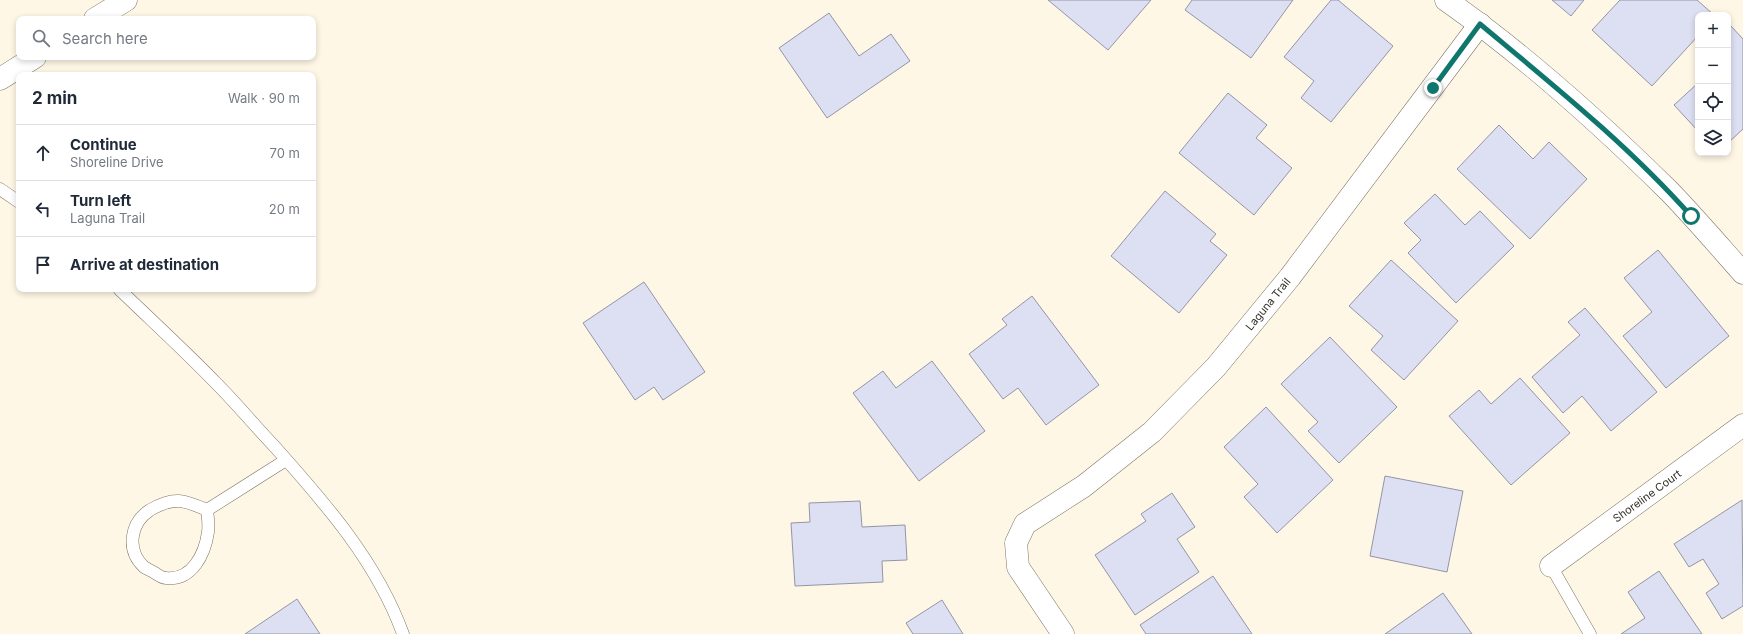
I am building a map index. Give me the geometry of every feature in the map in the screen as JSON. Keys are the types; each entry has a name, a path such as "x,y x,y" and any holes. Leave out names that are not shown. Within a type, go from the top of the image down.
{"street":[{"path":"100,16 126,0"},
{"path":"1446,0 1480,24 1576,104 1670,192 1743,273"},
{"name":"Laguna Trail","path":"1063,634 1018,567 1016,543 1025,524 1084,486 1152,432 1216,367 1290,277 1480,24"},
{"path":"0,79 30,60"},
{"name":"Shoreline Court","path":"1551,566 1743,425"}],"lane":[{"path":"0,189 16,200"},
{"path":"122,292 215,382 286,460 346,532 373,572 394,611 403,634"},
{"path":"207,510 286,460"},
{"path":"186,501 207,510 209,531 202,555 195,567 181,576 165,578 144,567 132,549 132,532 143,515 162,503 186,501"},
{"path":"1551,566 1590,634"}],"building":[{"path":"1048,0 1151,0 1108,50"},
{"path":"1192,0 1293,0 1251,58 1185,10"},
{"path":"1331,0 1338,0 1393,46 1331,122 1301,98 1314,81 1284,57"},
{"path":"1552,0 1584,0 1571,16"},
{"path":"1620,0 1697,0 1711,12 1695,12 1695,39 1652,86 1592,30"},
{"path":"829,13 859,56 891,34 910,61 827,118 779,48"},
{"path":"1731,26 1743,39 1743,129 1731,140"},
{"path":"1695,86 1695,128 1674,105"},
{"path":"1228,93 1267,125 1256,138 1292,168 1254,215 1179,153"},
{"path":"1499,125 1533,159 1549,142 1587,179 1530,239 1457,169"},
{"path":"1165,191 1216,234 1210,241 1227,255 1179,313 1111,256"},
{"path":"1435,194 1465,225 1480,211 1514,246 1456,303 1408,253 1421,240 1404,223"},
{"path":"1658,250 1729,336 1666,388 1623,336 1652,312 1624,278"},
{"path":"1391,260 1458,321 1404,380 1371,350 1383,336 1349,306"},
{"path":"644,282 705,372 663,400 654,387 635,400 583,323"},
{"path":"1032,296 1099,385 1046,425 1018,388 1003,399 969,354 1007,325 1002,319"},
{"path":"1585,308 1657,392 1611,431 1582,396 1563,413 1532,377 1580,335 1568,322"},
{"path":"1330,337 1397,407 1339,463 1308,431 1318,422 1281,384"},
{"path":"932,361 985,431 919,481 853,393 883,371 896,388"},
{"path":"1520,378 1570,433 1511,485 1449,416 1479,390 1491,404"},
{"path":"1266,407 1333,480 1277,533 1244,497 1258,484 1224,447"},
{"path":"1385,476 1463,491 1447,572 1370,556"},
{"path":"1172,493 1195,527 1177,539 1199,572 1135,615 1095,555 1146,521 1141,514"},
{"path":"1742,500 1743,606 1722,619 1706,593 1719,584 1703,559 1689,567 1674,544"},
{"path":"860,501 862,527 905,525 907,560 882,561 883,582 795,586 791,523 810,522 809,503"},
{"path":"1659,571 1702,634 1621,634 1645,618 1628,592"},
{"path":"1213,576 1252,634 1146,634 1140,625"},
{"path":"1443,593 1472,634 1385,634"},
{"path":"297,599 320,634 245,634"},
{"path":"942,600 963,634 913,634 906,623"}],"route":[{"path":"1433,88 1480,24 1576,104 1670,192 1691,216"}]}
